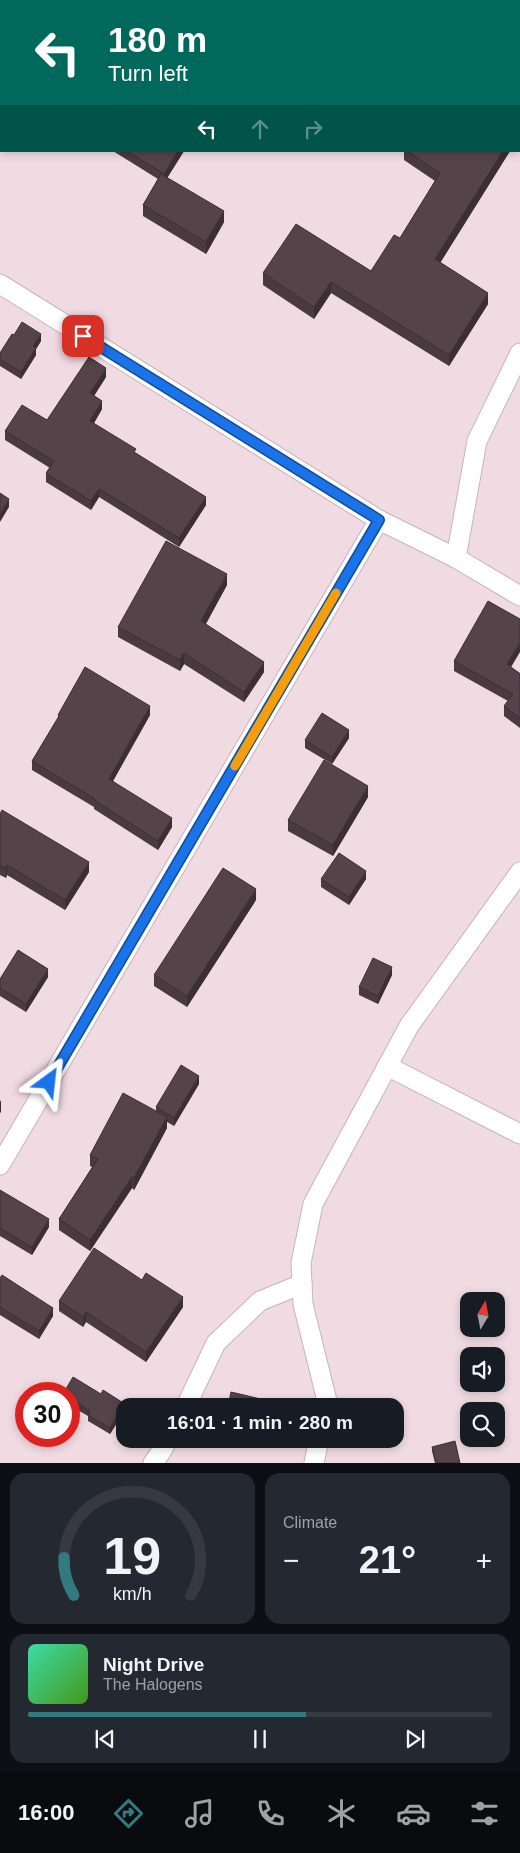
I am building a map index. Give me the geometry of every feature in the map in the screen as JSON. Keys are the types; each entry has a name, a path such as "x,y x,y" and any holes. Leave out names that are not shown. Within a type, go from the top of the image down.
{"street":[{"path":"0,284 379,520 456,558 520,596"},
{"path":"456,558 477,441 520,353"},
{"path":"0,1165 379,520"},
{"path":"326,1398 303,1304 301,1263 313,1204 409,1026 520,872"},
{"path":"387,1066 520,1134"},
{"path":"190,1398 216,1343 260,1301 302,1284"},
{"path":"152,1463 163,1448"},
{"path":"314,1463 317,1448"}],"building":[{"path":"129,152 177,152 164,174"},
{"path":"408,152 502,152 435,259 488,293 449,355 331,282 314,307 263,273 296,224 371,271 394,235 400,238 440,173"},
{"path":"161,174 224,211 206,242 143,205"},
{"path":"22,322 41,334 33,346 36,348 21,372 0,359 0,353"},
{"path":"89,357 106,368 90,393 102,401 90,421 136,449 134,452 206,497 179,538 99,489 91,501 46,473 54,461 5,431 22,405 47,420"},
{"path":"0,493 9,499 0,514"},
{"path":"166,541 227,574 201,621 264,662 244,692 184,653 180,660 118,627"},
{"path":"488,601 520,619 520,642 507,664 520,674 520,718 504,706 513,694 454,661"},
{"path":"85,667 150,706 109,779 172,818 158,841 95,799 32,761"},
{"path":"322,713 349,730 332,757 305,740"},
{"path":"324,760 368,786 333,845 288,820"},
{"path":"2,810 89,862 65,900 7,865 6,868 0,865 0,814"},
{"path":"339,853 366,871 349,897 321,879"},
{"path":"223,868 256,889 187,996 154,975"},
{"path":"18,950 48,969 26,1004 0,988 0,979"},
{"path":"373,958 392,967 378,996 359,987"},
{"path":"181,1065 199,1076 174,1118 156,1107"},
{"path":"123,1093 167,1117 134,1178 132,1177 90,1240 59,1219 98,1159 90,1155"},
{"path":"0,1190 49,1219 32,1247 0,1228"},
{"path":"94,1248 142,1280 146,1273 183,1297 146,1352 86,1312 83,1317 59,1301"},
{"path":"2,1275 53,1308 39,1331 0,1307 0,1278"},
{"path":"73,1377 101,1394 103,1390 116,1398 116,1418 110,1428 88,1415 90,1411 80,1405 80,1382 70,1382"},
{"path":"231,1392 256,1398 230,1398"},
{"path":"455,1441 460,1463 436,1463 432,1447"}],"slow traffic":[{"path":"235,766 336,593"}],"route":[{"path":"49,1082 379,520 83,336"}]}
